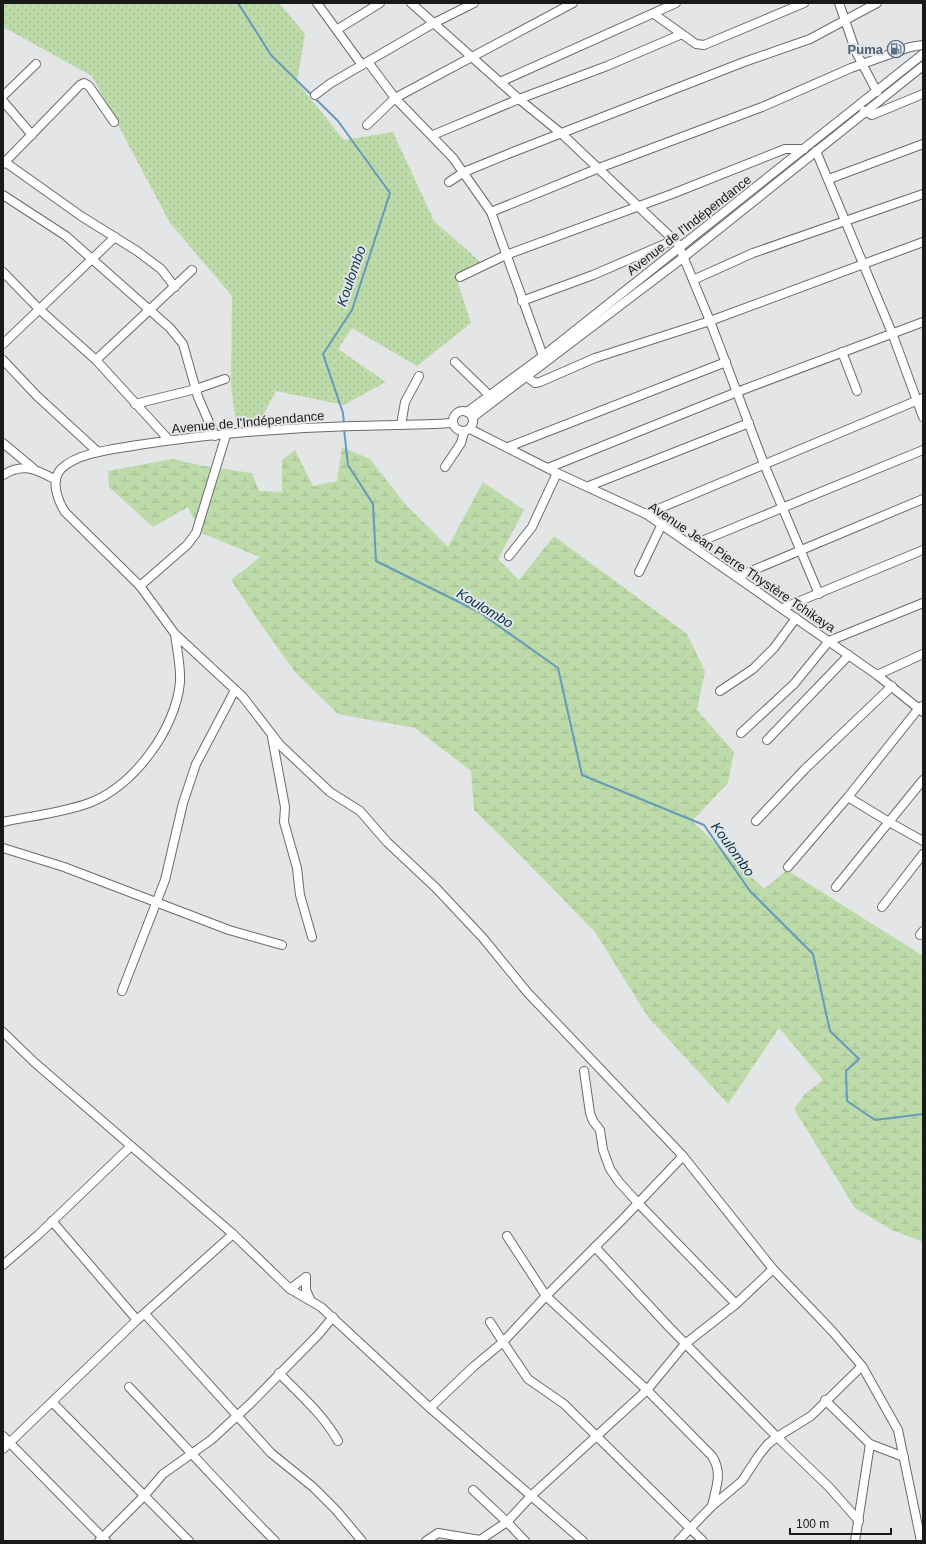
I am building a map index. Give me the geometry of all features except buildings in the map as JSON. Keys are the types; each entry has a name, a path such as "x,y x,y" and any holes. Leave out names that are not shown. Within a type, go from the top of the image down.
{"street":[{"path":"317,3 395,98 433,135 464,172 491,212 543,356"},
{"path":"338,30 380,3"},
{"path":"411,3 519,99 562,134 640,206 680,248 710,320 764,464 819,594"},
{"path":"315,95 331,83 365,63 474,3"},
{"path":"367,125 395,98 573,3"},
{"path":"500,82 676,3"},
{"path":"654,14 696,44 704,44 804,3"},
{"path":"839,3 862,64 877,92"},
{"path":"449,182 464,172 744,62 810,38 877,3"},
{"path":"433,135 519,99 607,66 682,34"},
{"path":"491,212 599,168 762,107 862,64 910,47 923,45"},
{"name":"Avenue de l'Indépendance","path":"470,414 490,396 680,248 923,54"},
{"path":"3,96 36,64"},
{"name":"Avenue de l'Indépendance","path":"470,414 527,377 684,257 864,111 923,66"},
{"path":"114,122 89,86 84,83 80,85 4,163 161,269 175,287"},
{"path":"864,111 872,115 923,94"},
{"path":"3,101 32,135"},
{"path":"829,179 923,144"},
{"path":"460,277 506,255 640,206 785,148 804,149"},
{"path":"816,151 847,222 920,400 923,417"},
{"path":"693,280 753,253 847,222 923,194"},
{"path":"3,195 66,236 150,310 182,344 196,389 215,436"},
{"path":"3,344 91,258 115,237"},
{"path":"522,301 594,275 674,240"},
{"path":"527,377 535,383 540,382 595,358 710,320 923,242"},
{"path":"96,360 192,270"},
{"path":"3,272 39,309 96,360 169,440"},
{"path":"548,468 737,392 923,322"},
{"path":"842,352 857,391"},
{"path":"3,360 37,396 98,452"},
{"path":"456,362 490,396"},
{"path":"508,447 726,362"},
{"path":"401,425 405,402 419,376"},
{"path":"135,404 196,389 225,379"},
{"path":"646,514 920,400"},
{"path":"445,467 461,443 467,430 473,424 470,414 462,411 456,413 453,418 453,424 457,430 467,430"},
{"path":"589,486 749,423"},
{"name":"Avenue de l'Indépendance","path":"56,480 61,470 73,462 98,452 169,440 351,426 453,424"},
{"name":"Avenue Jean Pierre Thystère Tchikaya","path":"467,430 508,447 557,473 589,486 646,514 783,608 922,708"},
{"path":"140,586 187,545 196,533 226,435"},
{"path":"3,443 33,468 56,480 58,500 65,512 140,586 175,634 235,690 280,745 309,774 330,792 360,811 387,842 436,888 483,938 527,992 683,1156 773,1269 833,1332 862,1366 895,1423 904,1457 921,1541"},
{"path":"692,545 923,450"},
{"path":"3,475 10,471 33,468"},
{"path":"509,556 532,527 557,473"},
{"path":"737,576 923,499"},
{"path":"639,572 662,524"},
{"path":"783,608 923,550"},
{"path":"740,733 794,684 829,641 923,603"},
{"path":"720,691 753,669 774,648 796,618"},
{"path":"3,822 64,810 90,803 113,791 133,772 163,735 174,708 180,682 175,634"},
{"path":"877,675 923,654"},
{"path":"767,740 849,655"},
{"path":"756,821 805,769 892,686"},
{"path":"122,991 154,903 165,880 183,803 196,764 235,690"},
{"path":"788,867 922,708"},
{"path":"271,734 285,807 284,822 297,868 300,895 312,937"},
{"path":"836,887 923,780"},
{"path":"848,797 923,841"},
{"path":"3,848 64,867 154,903 229,930 282,945"},
{"path":"882,907 923,854"},
{"path":"3,1032 233,1234 290,1289 310,1299 333,1317 430,1408 532,1495 583,1541"},
{"path":"584,1071 590,1113 593,1121 600,1130 603,1150 610,1169 619,1182 638,1203 736,1304"},
{"path":"3,1265 131,1146"},
{"path":"430,1408 473,1367 503,1342 683,1156"},
{"path":"52,1221 138,1320"},
{"path":"3,1449 53,1403 138,1320 233,1234"},
{"path":"507,1236 546,1296 647,1390 712,1456 718,1465 719,1473 712,1506"},
{"path":"595,1247 685,1344 829,1487 859,1521"},
{"path":"426,1541 438,1533 480,1540 506,1522 532,1495 647,1390 685,1344 736,1304 773,1269"},
{"path":"290,1289 306,1278 306,1290 310,1299"},
{"path":"145,1314 271,1453 313,1487 336,1510 362,1541"},
{"path":"3,1436 102,1540 163,1474 211,1440 318,1335 333,1317"},
{"path":"490,1322 528,1379 564,1404 702,1541"},
{"path":"678,1541 712,1506 742,1482 759,1455 768,1444 811,1416 825,1400 862,1366"},
{"path":"279,1373 324,1419 338,1441"},
{"path":"129,1388 192,1452 238,1505 275,1541"},
{"path":"825,1400 870,1444 904,1457"},
{"path":"53,1403 189,1541"},
{"path":"855,1541 870,1444"},
{"path":"473,1490 525,1541"}],"green space":[{"path":"3,3 279,3 305,34 297,82 344,140 393,132 434,221 485,266 458,283 471,323 417,366 352,328 338,349 386,382 344,405 276,391 260,421 236,424 231,385 232,296 170,223 92,76 3,27"},
{"path":"342,447 370,459 405,504 448,547 483,482 524,510 498,559 519,580 554,536 687,634 705,671 697,710 734,752 728,783 692,821 764,889 787,870 923,956 923,1242 892,1230 855,1208 794,1109 805,1094 823,1080 779,1028 728,1104 648,1017 595,932 474,810 471,771 415,728 338,714 295,672 231,580 260,557 201,533 188,507 153,527 109,487 108,471 172,459 204,466 252,473 259,491 282,492 282,460 295,450 313,486 337,481"}],"waterway":[{"name":"Koulombo","path":"238,3 271,55 338,121 390,193 352,310 323,354 343,413 344,425"},
{"name":"Koulombo","path":"344,429 348,465 373,504 376,561 479,612 558,668 582,775 704,825 750,891 813,954 830,1031 859,1059 846,1071 847,1101 875,1120 923,1114"}],"place":[{"name":"Puma","path":"896,49"}]}
